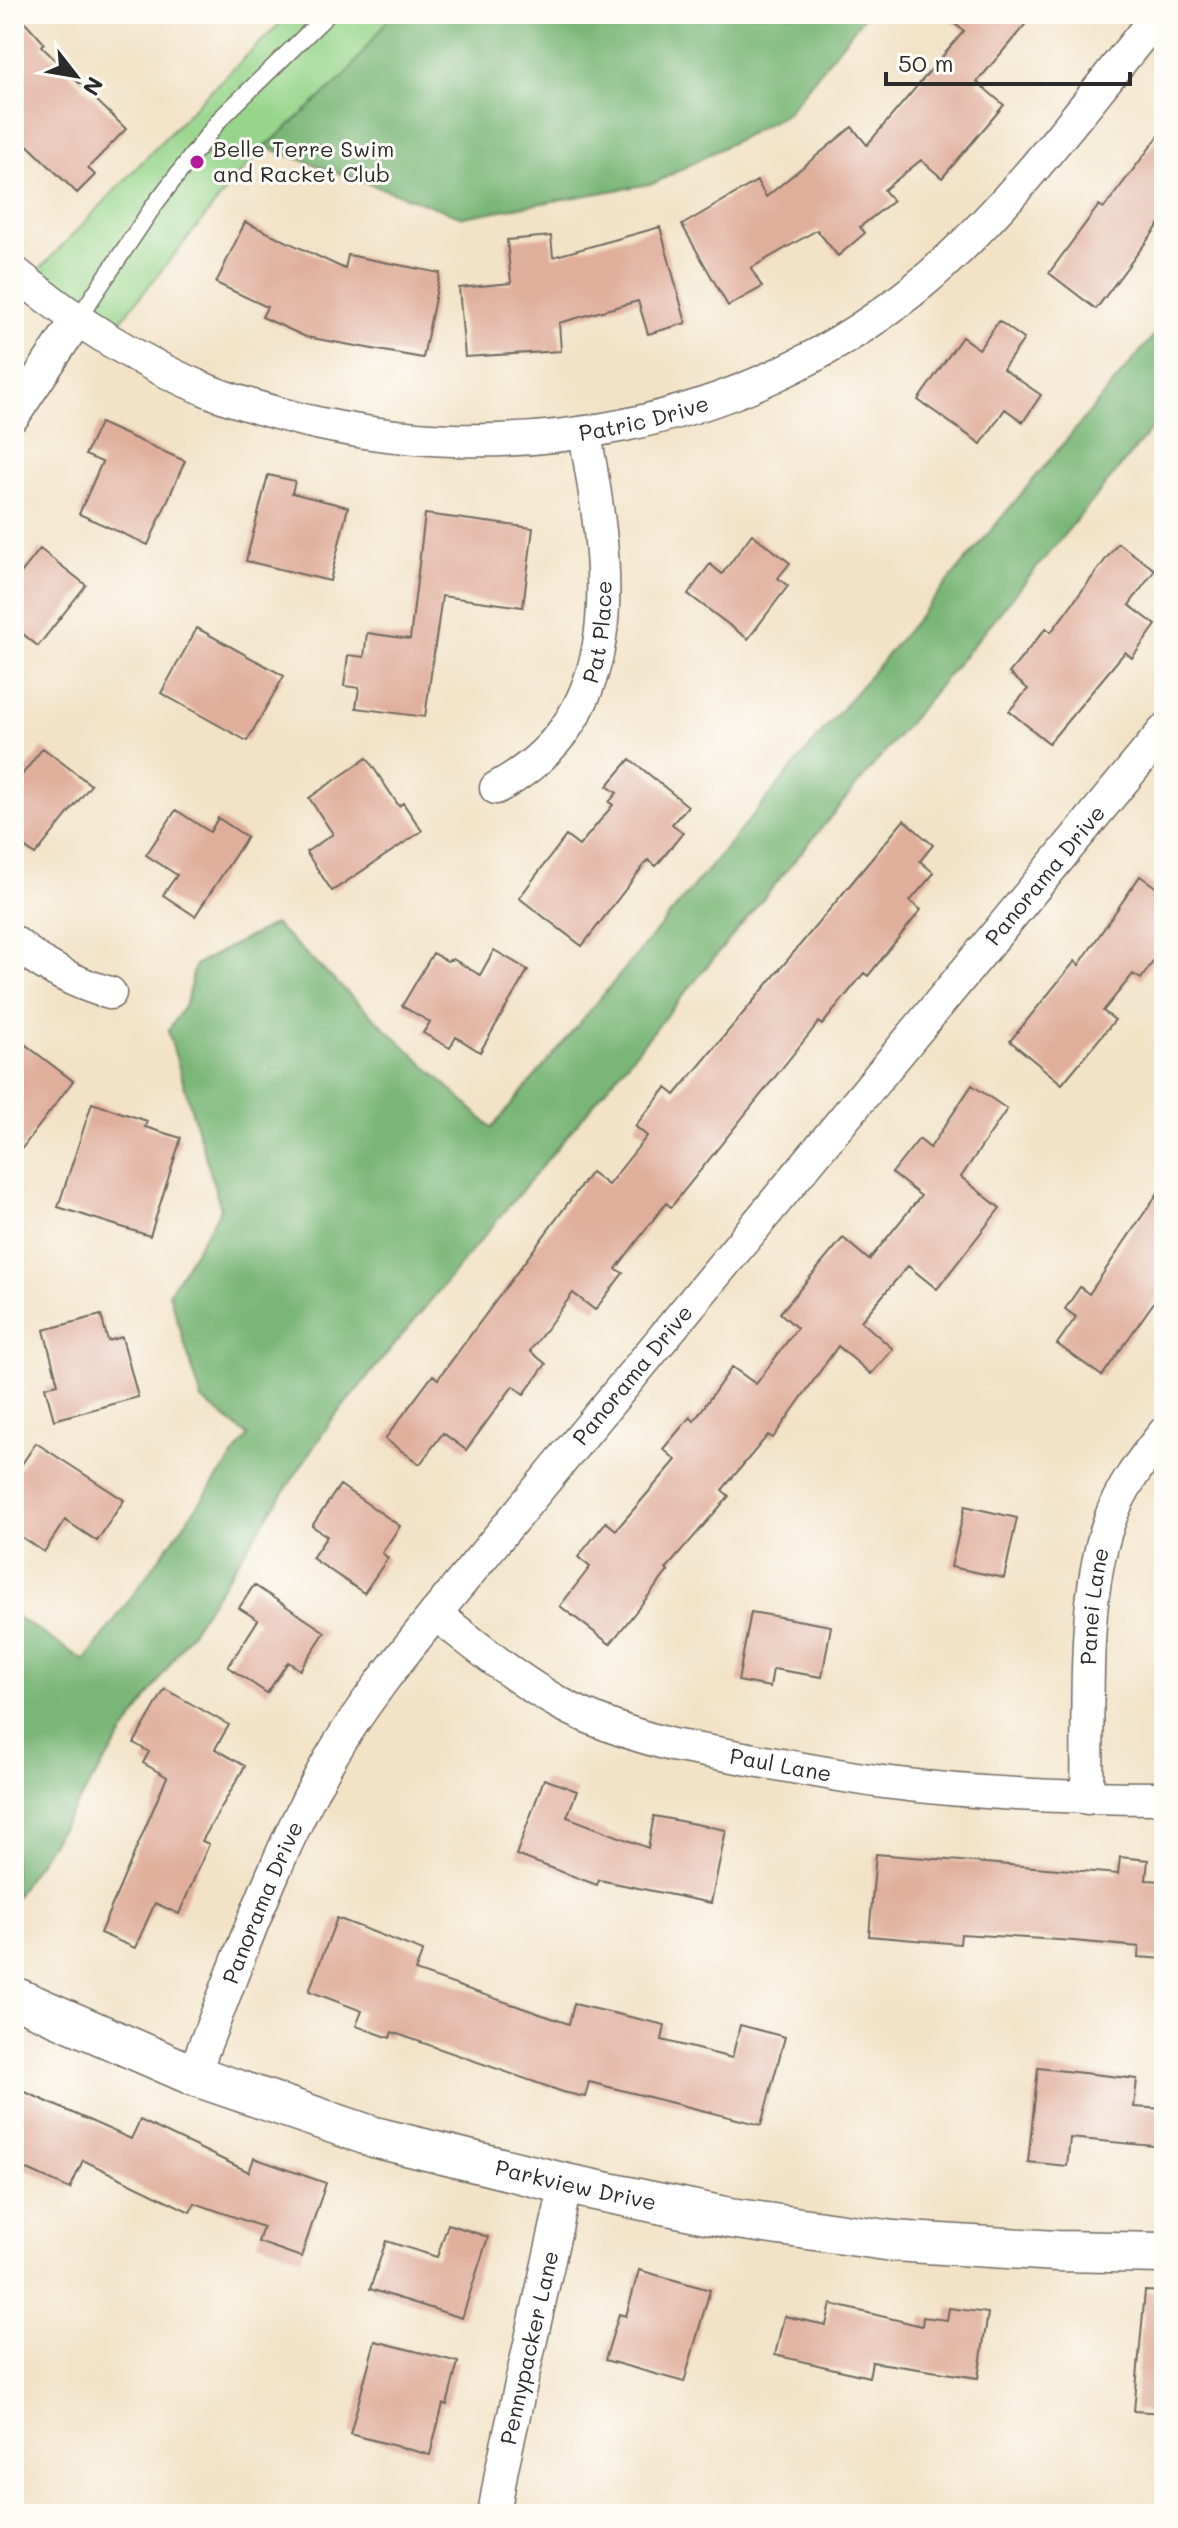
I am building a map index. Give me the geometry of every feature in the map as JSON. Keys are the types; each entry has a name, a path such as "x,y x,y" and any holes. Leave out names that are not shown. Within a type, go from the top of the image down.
{"street":[{"name":"Patric Drive","path":"14,272 77,320 125,349 211,392 265,410 387,436 495,442 585,434 669,414 740,390 831,347 884,311 936,270 988,218 1159,14"},
{"path":"14,415 77,320"},
{"name":"Pat Place","path":"496,788 531,767 558,739 582,699 597,660 603,625 603,554 585,434"},
{"name":"Panorama Drive","path":"193,2075 270,1882 307,1801 358,1714 435,1614 1164,731"},
{"path":"14,942 38,962 70,980 110,993"},
{"name":"Panei Lane","path":"1087,1798 1091,1614 1100,1552 1109,1521 1122,1494 1164,1433"},
{"name":"Paul Lane","path":"435,1614 531,1686 559,1703 613,1728 672,1745 880,1781 1087,1798 1164,1798"},
{"name":"Parkview Drive","path":"14,1997 193,2075 374,2137 566,2184 730,2218 893,2241 1057,2251 1164,2253"},
{"name":"Pennypacker Lane","path":"494,2514 566,2184"}],"lane":[{"path":"77,320 155,204 220,119 328,14"}],"green space":[{"name":"Belle Terre Swim and Racket Club","path":"290,14 392,14 344,77 265,147 238,176 118,324 39,270 206,95"},
{"path":"392,14 866,14 786,114 655,183 463,217 265,147 344,77"},
{"path":"1164,323 1164,414 331,1421 14,1899 14,1615 85,1661 248,1436 202,1400 169,1293 221,1209 168,1031 186,1003 195,965 274,924 492,1128"}],"building":[{"path":"14,14 18,14 44,43 41,46 126,129 88,168 95,175 77,193 14,132"},
{"path":"942,14 1034,14 977,82 1004,105 942,178 921,160 884,190 893,201 860,227 865,233 838,256 817,230 751,268 762,287 728,306 682,225 757,181 766,197 852,127 867,145 964,31"},
{"path":"1164,129 1164,218 1096,309 1049,273 1099,205 1104,208"},
{"path":"245,222 345,269 348,255 440,273 423,358 306,337 262,317 267,307 216,283"},
{"path":"660,227 686,323 648,334 638,301 559,323 561,351 465,357 459,288 511,283 507,240 551,236 553,257"},
{"path":"999,321 1024,339 1003,369 1041,395 1023,422 1005,409 981,444 918,400 962,337 979,349"},
{"path":"100,423 185,461 148,545 79,514 102,462 85,455"},
{"path":"268,475 295,481 292,493 348,507 330,581 246,561"},
{"path":"425,514 533,528 523,607 442,596 425,717 356,708 359,688 344,686 348,655 364,657 367,633 410,639"},
{"path":"752,534 790,563 778,578 788,586 748,639 688,594 710,564 722,574"},
{"path":"1118,543 1155,570 1129,605 1156,625 1132,658 1125,652 1049,743 1009,711 1028,689 1009,673 1046,628 1051,632"},
{"path":"40,549 86,585 38,646 14,627 14,582"},
{"path":"197,628 284,676 247,741 161,693"},
{"path":"43,748 91,785 35,855 14,839 14,785"},
{"path":"367,758 399,806 403,803 422,831 332,891 306,852 333,834 309,798"},
{"path":"630,759 688,806 672,824 683,833 656,866 648,860 582,946 519,898 566,836 579,846 613,805 609,802 617,793 607,786"},
{"path":"176,810 210,832 218,818 247,837 195,916 163,895 177,875 146,855"},
{"path":"904,820 933,845 920,861 934,873 910,901 921,910 868,976 864,973 822,1025 819,1022 671,1207 666,1203 616,1269 623,1273 595,1310 573,1293 530,1351 546,1364 524,1394 513,1386 466,1450 443,1433 420,1464 385,1439 433,1375 438,1379 591,1172 608,1185 647,1136 635,1126 666,1088 675,1095"},
{"path":"1140,876 1164,893 1164,946 1141,979 1133,974 1103,1011 1115,1020 1062,1084 1010,1041 1075,961 1079,965"},
{"path":"494,950 528,970 480,1052 456,1037 450,1048 423,1033 430,1022 402,1006 433,953 447,961 453,959 480,975"},
{"path":"14,1036 73,1081 14,1159"},
{"path":"972,1085 1007,1109 961,1177 1000,1208 937,1289 908,1266 861,1321 893,1349 871,1374 838,1346 773,1438 768,1435 722,1490 729,1496 666,1569 668,1571 610,1644 560,1606 590,1567 578,1557 606,1522 616,1530 676,1460 663,1449 690,1417 694,1421 732,1367 756,1384 797,1328 780,1313 843,1238 869,1260 921,1196 892,1173 919,1139 930,1148"},
{"path":"92,1103 147,1121 145,1127 181,1138 150,1236 58,1207"},
{"path":"1164,1184 1164,1288 1102,1376 1057,1344 1076,1317 1065,1309 1080,1287 1089,1294"},
{"path":"101,1315 108,1341 122,1337 138,1397 54,1420 45,1387 58,1384 44,1330"},
{"path":"36,1443 124,1500 97,1541 65,1520 44,1552 14,1532 14,1476"},
{"path":"340,1485 400,1526 382,1553 388,1558 364,1593 312,1558 327,1536 312,1526"},
{"path":"965,1506 1017,1518 1004,1578 951,1567"},
{"path":"254,1585 325,1632 300,1670 288,1662 267,1693 228,1667 258,1620 239,1608"},
{"path":"751,1612 831,1626 822,1677 773,1669 770,1687 738,1681"},
{"path":"165,1689 229,1725 215,1749 245,1766 202,1841 209,1844 179,1914 155,1903 135,1948 100,1933 167,1777 143,1763 149,1752 134,1743"},
{"path":"544,1779 577,1791 567,1817 648,1848 654,1816 726,1830 711,1903 599,1880 597,1885 516,1855"},
{"path":"876,1854 1118,1874 1120,1857 1148,1860 1146,1880 1164,1881 1164,1959 1138,1957 1139,1947 1074,1941 961,1934 960,1944 869,1936"},
{"path":"337,1918 423,1951 415,1971 569,2024 574,2004 665,2025 662,2040 732,2058 740,2025 785,2037 761,2125 589,2082 585,2097 563,2092 392,2032 390,2038 356,2026 362,2011 309,1991"},
{"path":"1038,2068 1137,2079 1134,2107 1164,2109 1164,2147 1070,2138 1067,2166 1028,2162"},
{"path":"14,2087 131,2139 140,2120 249,2172 254,2158 326,2183 301,2257 258,2242 263,2227 195,2203 190,2212 83,2160 70,2189 14,2164"},
{"path":"448,2224 488,2237 462,2318 370,2289 386,2241 437,2257"},
{"path":"639,2270 710,2290 684,2382 605,2360 619,2314 626,2316"},
{"path":"1145,2291 1164,2292 1164,2413 1134,2411"},
{"path":"831,2304 922,2326 923,2317 947,2320 949,2308 988,2313 978,2378 872,2362 869,2377 775,2355 784,2316 826,2325"},
{"path":"375,2341 458,2362 430,2455 350,2434"}],"place":[{"name":"Belle Terre Swim and Racket Club","path":"197,162"}]}
